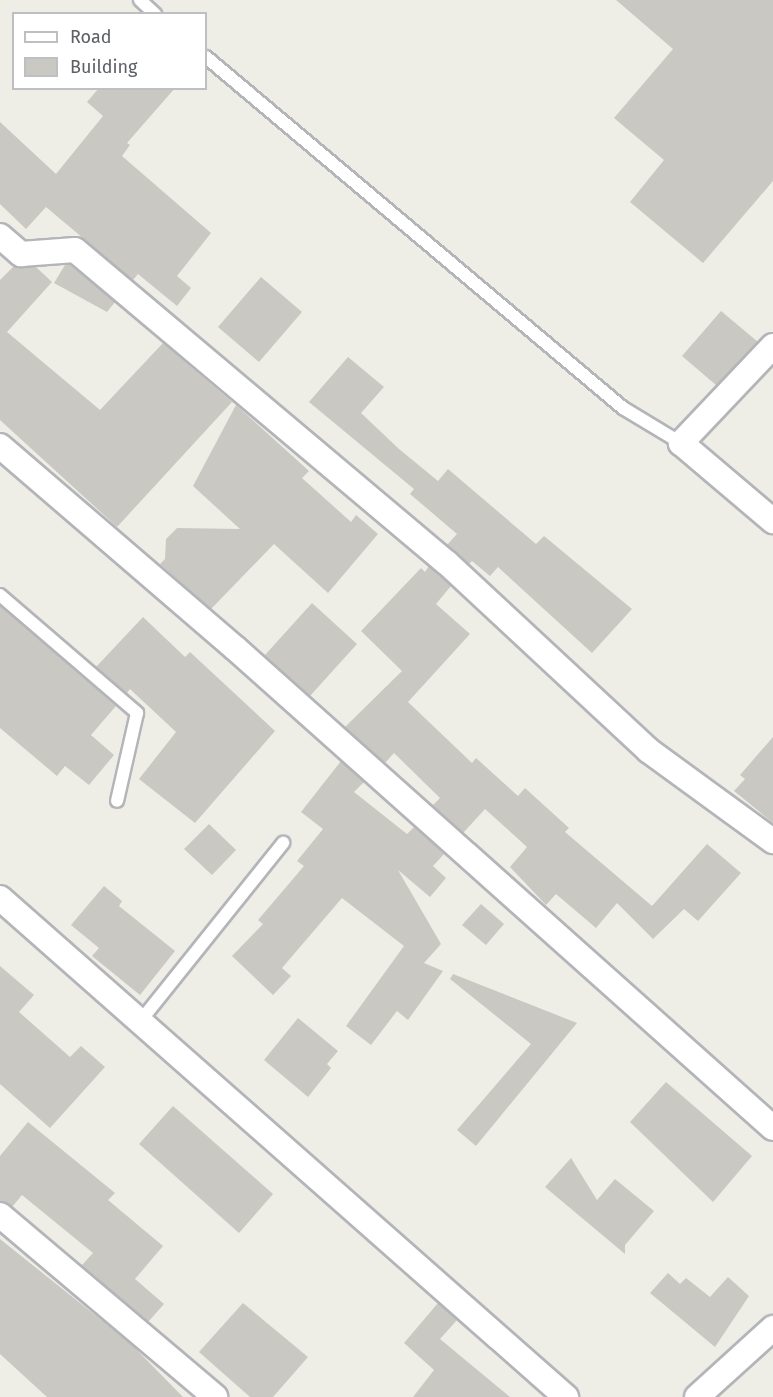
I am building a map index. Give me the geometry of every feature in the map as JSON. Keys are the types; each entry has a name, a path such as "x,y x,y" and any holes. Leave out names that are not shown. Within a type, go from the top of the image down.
{"street":[{"path":"0,236 21,254 75,250 447,563 648,750 773,841"},
{"path":"773,346 681,443 773,521"},
{"path":"0,446 235,648 773,1128"},
{"path":"0,898 142,1018 566,1397"},
{"path":"0,1215 216,1397"},
{"path":"697,1397 770,1337"}],"lane":[{"path":"140,0 154,12"},
{"path":"207,58 614,400 681,443"},
{"path":"0,595 136,713 117,801"},
{"path":"142,1018 283,843"}],"building":[{"path":"616,0 773,0 773,181 703,263 630,202 664,160 614,118 673,49"},
{"path":"97,90 173,90 127,143 130,145 122,156 211,233 177,276 191,288 177,306 138,274 133,280 46,207 26,229 0,204 0,122 56,174 103,116 87,102"},
{"path":"65,265 70,265 115,302 107,312 54,283"},
{"path":"14,266 36,267 52,282 7,332 100,410 163,343 232,402 117,527 0,420 0,280"},
{"path":"261,277 302,312 259,362 218,327"},
{"path":"721,311 758,342 716,385 682,356"},
{"path":"348,357 384,387 361,413 399,449 438,481 448,469 536,544 544,536 632,609 592,653 498,567 490,576 472,561 469,564 447,545 457,534 410,494 414,489 309,402"},
{"path":"236,405 309,471 302,478 351,522 356,515 378,534 328,593 274,544 211,609 160,564 165,559 166,539 177,528 240,529 193,486"},
{"path":"429,566 451,586 436,604 470,634 408,702 472,763 476,758 518,796 525,788 569,828 565,832 652,906 707,844 741,873 698,921 684,909 653,939 617,903 596,928 556,894 546,905 510,867 527,847 485,809 463,833 433,805 440,798 394,753 385,763 345,727 402,671 361,631 421,568 425,572"},
{"path":"312,603 357,644 310,696 265,655"},
{"path":"0,606 116,706 91,735 114,755 89,785 65,766 57,776 0,728"},
{"path":"143,617 185,657 190,652 275,731 195,823 139,779 176,732 130,689 127,693 96,667"},
{"path":"773,737 773,823 734,791 745,779 740,775"},
{"path":"341,761 364,782 354,792 407,834 414,827 444,854 433,866 446,878 430,897 398,870 441,944 424,963 443,971 408,1020 397,1011 371,1045 346,1026 404,946 342,898 282,968 291,976 273,995 232,956 263,924 258,920 304,866 297,861 323,829 301,812"},
{"path":"209,824 236,850 212,875 184,849"},
{"path":"104,886 122,901 119,906 175,951 140,995 92,956 99,948 71,925"},
{"path":"481,904 504,924 486,945 462,925"},
{"path":"0,966 34,995 19,1012 70,1057 81,1046 105,1067 50,1128 0,1084"},
{"path":"453,974 577,1023 476,1146 457,1130 531,1044 450,979"},
{"path":"298,1018 338,1051 327,1064 331,1068 308,1097 264,1060"},
{"path":"666,1082 752,1156 713,1202 630,1122"},
{"path":"173,1106 273,1194 239,1233 139,1144"},
{"path":"28,1122 115,1193 108,1200 163,1246 135,1279 164,1304 148,1322 82,1265 93,1253 22,1195 12,1207 0,1201 0,1156"},
{"path":"571,1158 597,1200 615,1179 654,1211 625,1245 625,1254 545,1187"},
{"path":"0,1239 130,1343 183,1397 47,1397 0,1354"},
{"path":"668,1273 680,1284 686,1278 710,1297 728,1277 749,1296 715,1347 650,1293"},
{"path":"243,1303 308,1357 273,1397 250,1397 199,1352"},
{"path":"438,1303 457,1320 440,1339 510,1397 413,1397 434,1370 404,1343"}]}
